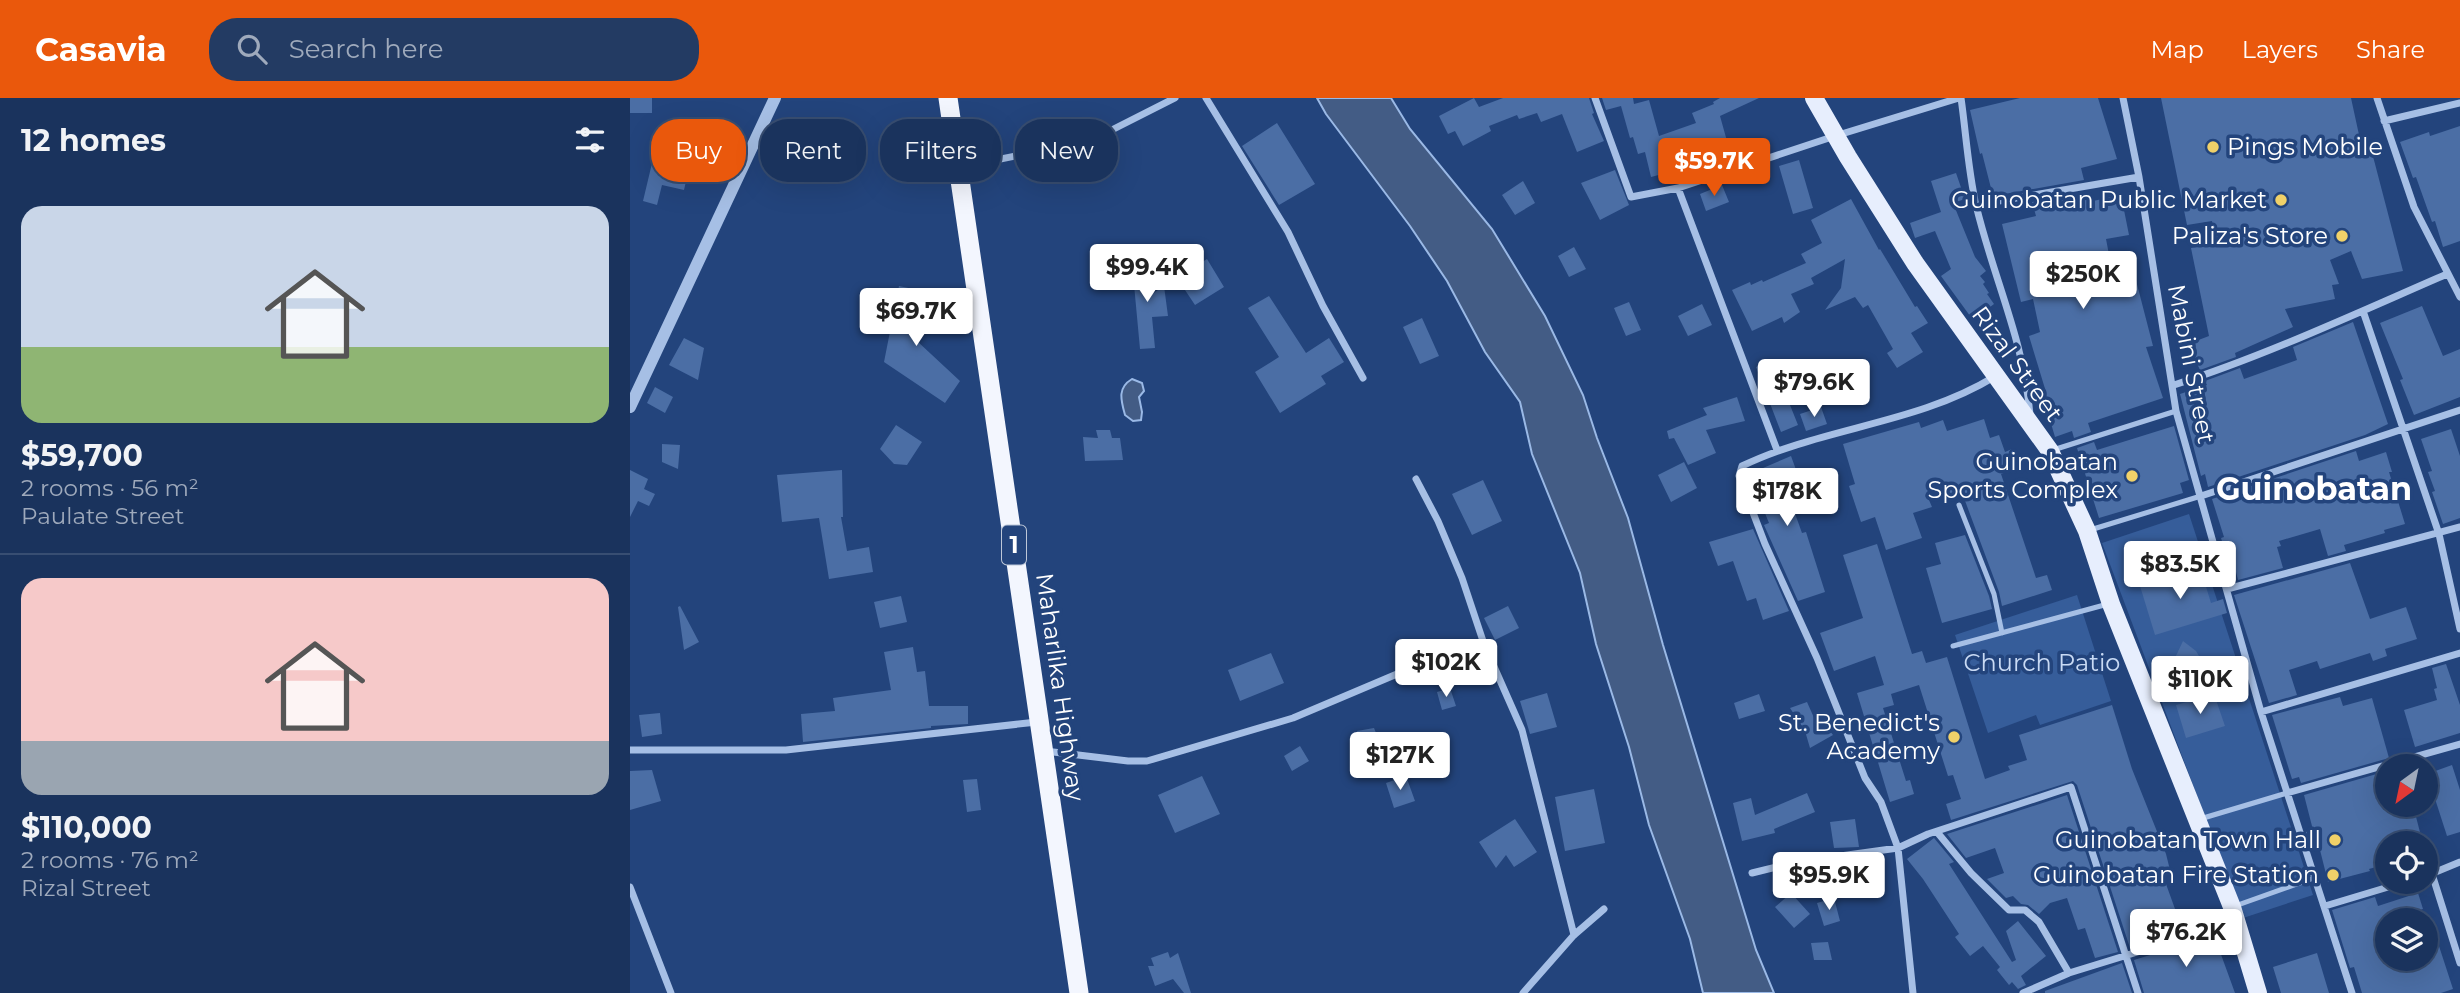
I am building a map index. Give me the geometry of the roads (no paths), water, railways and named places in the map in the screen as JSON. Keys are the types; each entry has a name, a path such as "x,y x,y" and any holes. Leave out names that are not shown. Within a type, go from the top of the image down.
{"highway":[{"name":"Maharlika Highway","path":"948,98 951,119"},
{"name":"Maharlika Highway","path":"960,182 1079,993"}],"main road":[{"name":"Rizal Street","path":"1814,98 1915,263 2050,451 2087,531 2110,604 2234,914 2258,993"}],"street":[{"path":"630,407 775,98"},
{"path":"1001,159 1090,141 1175,98"},
{"path":"1206,98 1288,232 1323,306 1363,378"},
{"path":"1595,98 1630,197 1678,188 1960,98 1976,205 2018,339 2028,383 2031,422"},
{"name":"Mabini Street","path":"2123,98 2174,385 2176,411 2262,712 2352,993"},
{"path":"2377,98 2414,207 2460,297"},
{"path":"2384,121 2460,103"},
{"path":"1976,205 2138,177"},
{"path":"1678,188 1777,450"},
{"path":"2174,385 2224,369 2447,274"},
{"path":"2363,311 2439,534 2460,629"},
{"path":"1913,993 1898,848 1881,802 1865,778 1817,658 1741,487 1739,476 1742,466 1777,450 1960,396 1995,377"},
{"path":"2200,496 2460,410"},
{"path":"1416,479 1438,521 1462,578 1484,644 1522,730 1574,935"},
{"path":"2227,589 2460,527"},
{"path":"1044,751 1147,761 1293,718 1449,652 1484,644"},
{"path":"2262,712 2460,653"},
{"path":"630,750 786,750 1040,722"},
{"path":"2287,793 2460,744"},
{"path":"1752,873 1797,862 1898,848 1928,834 2071,787 2138,993"},
{"path":"1937,832 1971,873 2009,910 2025,910 2039,922 2069,972"},
{"path":"2438,871 2460,862"},
{"path":"630,887 671,993"},
{"path":"2325,906 2375,891"},
{"path":"2436,894 2460,963"},
{"path":"1523,993 1574,935 1604,909"},
{"path":"2023,993 2069,972 2234,914"}],"lane":[{"path":"2050,451 2176,411"},
{"path":"2087,531 2200,496"},
{"path":"1959,505 1994,594 2002,633"},
{"path":"1952,646 2110,604"},
{"path":"2197,820 2287,793"},
{"path":"2234,914 2314,878"}],"place":[{"name":"Pings Mobile","path":"2213,147"},
{"name":"Guinobatan Public Market","path":"2281,200"},
{"name":"Paliza's Store","path":"2342,236"},
{"name":"Guinobatan Sports Complex","path":"2132,476"},
{"name":"St. Benedict's Academy","path":"1954,737"},
{"name":"Guinobatan Town Hall","path":"2335,840"},
{"name":"Guinobatan Fire Station","path":"2333,875"}],"district":[{"name":"Guinobatan","path":"2314,489"}],"park label":[{"name":"Church Patio","path":"2042,663"}]}
